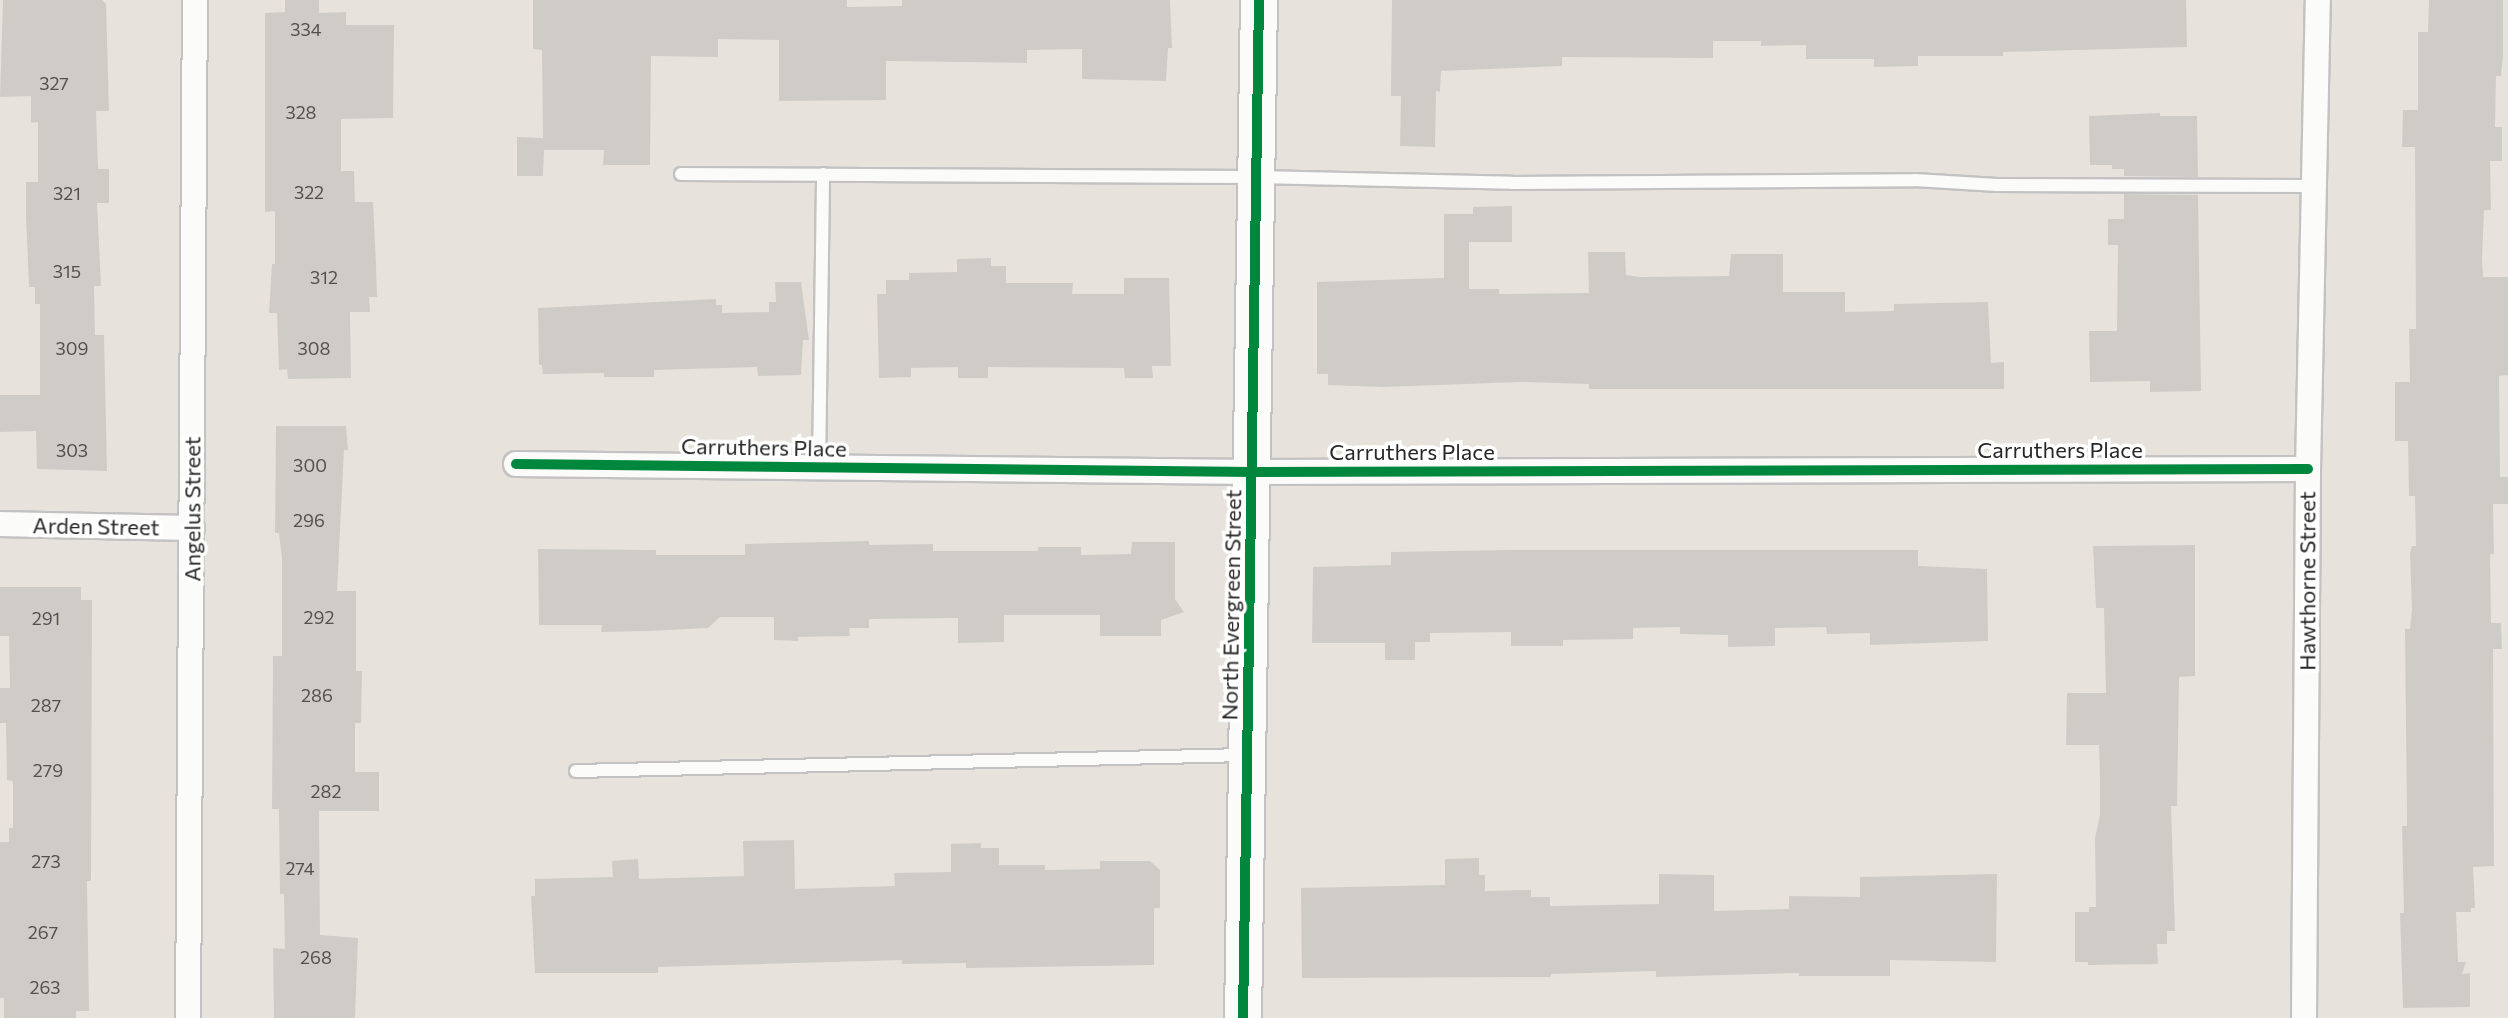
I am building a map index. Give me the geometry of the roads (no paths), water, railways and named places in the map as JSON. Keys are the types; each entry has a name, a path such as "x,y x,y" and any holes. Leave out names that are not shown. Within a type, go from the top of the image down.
{"street":[{"name":"Angelus Street","path":"188,1018 195,0"},
{"name":"North Evergreen Street","path":"1243,1018 1259,0"},
{"name":"Hawthorne Street","path":"2304,1018 2308,469 2318,0"},
{"name":"Carruthers Place","path":"516,464 1253,472 2308,469"},
{"name":"Arden Street","path":"0,524 192,528"}],"lane":[{"path":"681,174 1257,177 1358,182 1915,180 1997,185 2314,186"},
{"path":"819,468 823,174"},
{"path":"576,771 1248,755"}]}
